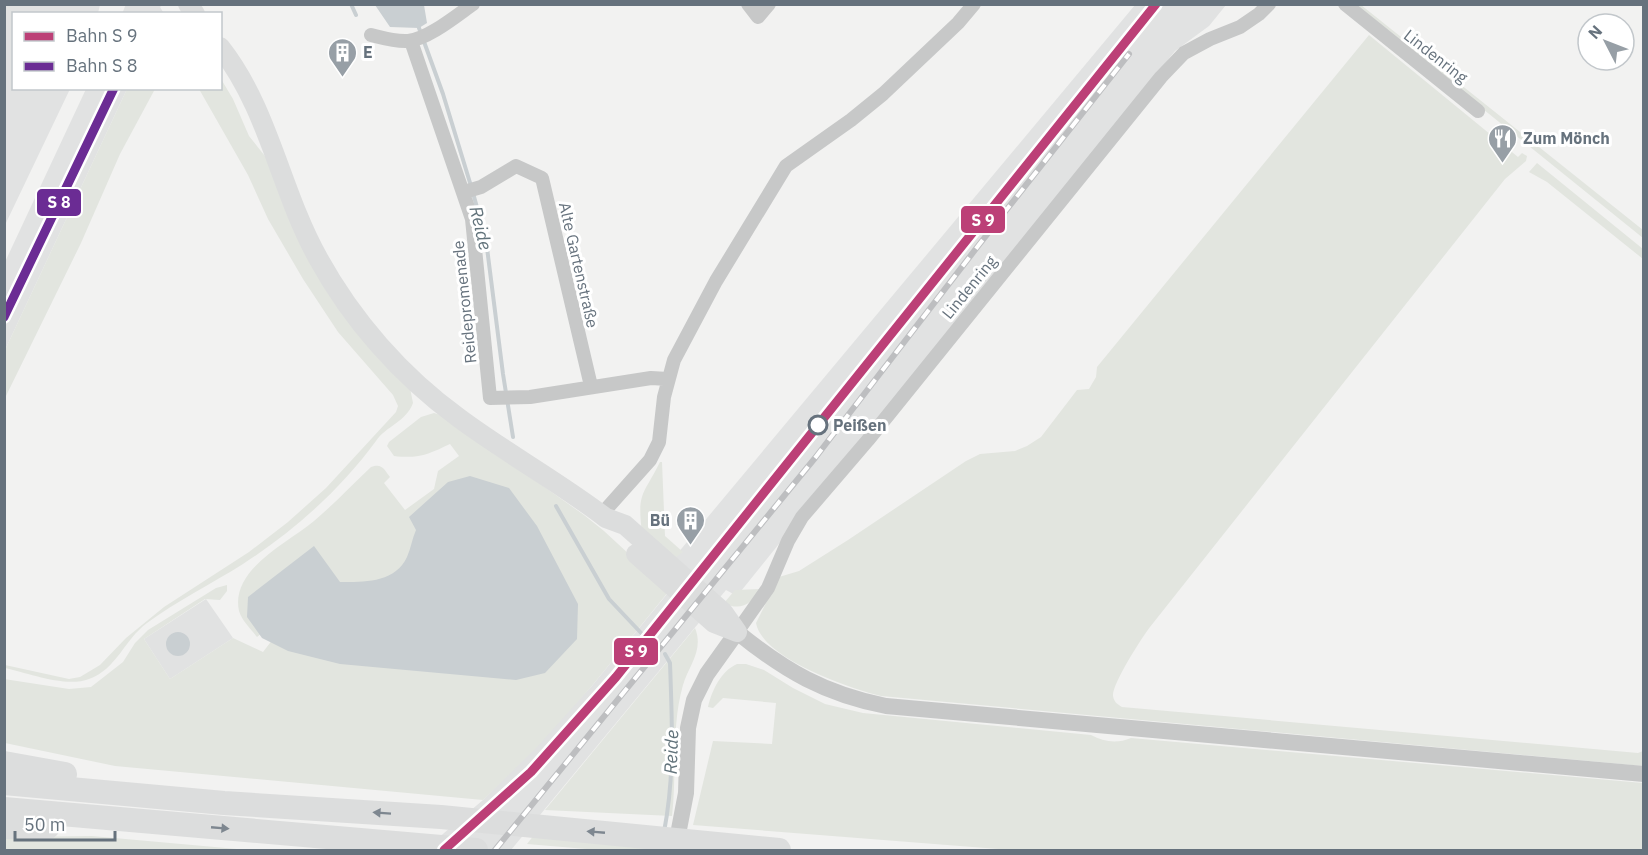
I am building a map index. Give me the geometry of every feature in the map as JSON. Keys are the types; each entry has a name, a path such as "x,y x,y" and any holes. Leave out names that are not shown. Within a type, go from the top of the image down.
{"highway":[{"path":"4,763 224,803"},
{"path":"4,783 224,803 441,817 651,837 682,846 779,850"},
{"path":"4,809 476,850"},
{"path":"4,827 59,827 141,821"}],"main road":[{"path":"222,50 240,77 257,110 290,198 310,243 337,289 374,339 414,381 445,407 604,516 618,537 670,585 714,623 737,632"}],"street":[{"path":"371,35 402,41 419,38 473,4"},
{"path":"748,4 758,17 769,4"},
{"path":"604,516 644,468 654,452 662,428 668,379 674,360 716,281 786,166 851,120 883,94 958,23 974,4"},
{"name":"Lindenring","path":"737,632 768,588 788,541 802,517 868,440 1161,77 1184,53 1240,27 1269,4"},
{"name":"Lindenring","path":"1345,4 1479,111"},
{"name":"Reidepromenade","path":"419,38 472,190 472,219 490,398 530,397 591,386"},
{"name":"Alte Gartenstraße","path":"472,190 516,166 542,178 591,386"},
{"path":"591,386 651,378 668,379"},
{"path":"682,846 688,728 694,700 707,674 737,632 777,663 811,682 845,696 886,706 1644,774"}],"shaded area":[{"path":"5,4 100,5 98,12 12,12 12,90 70,90 5,225"},
{"path":"126,4 162,5 160,7 163,12 123,12"},
{"path":"375,5 424,5 427,23 419,28 390,27"},
{"path":"1135,5 1226,5 1209,26 1175,51 737,596 726,590 511,850 424,850 483,800 591,687 685,572 672,560"},
{"path":"1354,5 1361,5 1643,230 1643,238"},
{"path":"1369,35 1518,157 1522,153 1527,156 1526,161 1505,179 1150,627 1122,672 1114,690 1114,700 1122,707 1638,753 1643,751 1643,766 881,696 829,679 809,670 774,648 762,636 756,623 779,577 799,571 966,461 980,454 1015,451 1041,437 1077,390 1089,389 1096,377 1097,367"},
{"path":"222,81 233,99 249,136 268,160 282,200 410,388 413,403 406,415 380,436 332,493 298,524 243,564 147,623 114,661 99,674 89,679 69,682 5,668 5,665 69,679 80,677 100,665 126,638 164,607 249,552 288,522 326,488 396,412 398,406 393,395 338,332 303,279 268,219 248,175 200,90 222,90"},
{"path":"86,90 127,90 5,350 5,262"},
{"path":"127,90 154,90 120,154 81,243 5,398 5,350"},
{"path":"1537,163 1643,249 1643,259 1547,182 1529,172"},
{"path":"434,413 444,416 584,515 669,591 591,687 537,747 483,800 115,766 5,743 4,679 69,689 91,687 123,662 135,643 148,630 216,588 227,585 227,591 220,600 205,599 144,639 170,679 233,638 263,652 273,639 515,675 413,545 404,566 389,580 257,637 244,622 239,611 239,596 243,582 263,558 314,521 371,467 382,467 390,477 384,483 405,510 434,489 438,471 459,456 450,444 430,453 410,457 394,456 387,446 421,417"},
{"path":"662,462 665,536 683,552 672,560 642,533 641,501"},
{"path":"470,476 509,488 537,526 578,604 577,639 545,673 516,680 340,664 288,651 262,638 247,617 248,597 314,546 340,582 369,581 395,572 407,557 416,530 409,517 448,482"},
{"path":"761,589 745,605 736,607 724,603 735,590"},
{"path":"206,599 233,638 170,679 144,639"},
{"path":"695,628 697,650 683,685 677,717 672,816 545,810"},
{"path":"178,632 186,636 190,644 186,652 178,656 170,652 166,644 170,636"},
{"path":"737,664 746,664 764,670 825,704 863,713 1091,735 1111,741 1131,738 1643,783 1643,850 1011,850 693,825 713,741 772,744 776,703 723,698 713,708 708,707 718,682 726,671"},
{"path":"534,835 649,846 649,850 598,850 527,844"},
{"path":"92,836 248,850 5,850 4,837"}],"waterway":[{"path":"351,4 356,15"},
{"name":"Reide","path":"419,28 443,94 471,186"},
{"name":"Reide","path":"473,193 486,240 513,437"},
{"name":"Reide","path":"556,506 609,599 643,635"},
{"name":"Reide","path":"664,832 670,790 672,748 670,663 665,654"}],"railway":[{"path":"495,850 815,458 1129,54"}],"transit line":[{"path":"444,850 531,772 616,677 1156,4"},
{"path":"4,317 113,90"}],"place":[{"name":"E","path":"342,78"},
{"name":"Zum Mönch","path":"1502,164"},
{"name":"Peißen","path":"818,425"},
{"name":"Bü","path":"691,546"}]}
